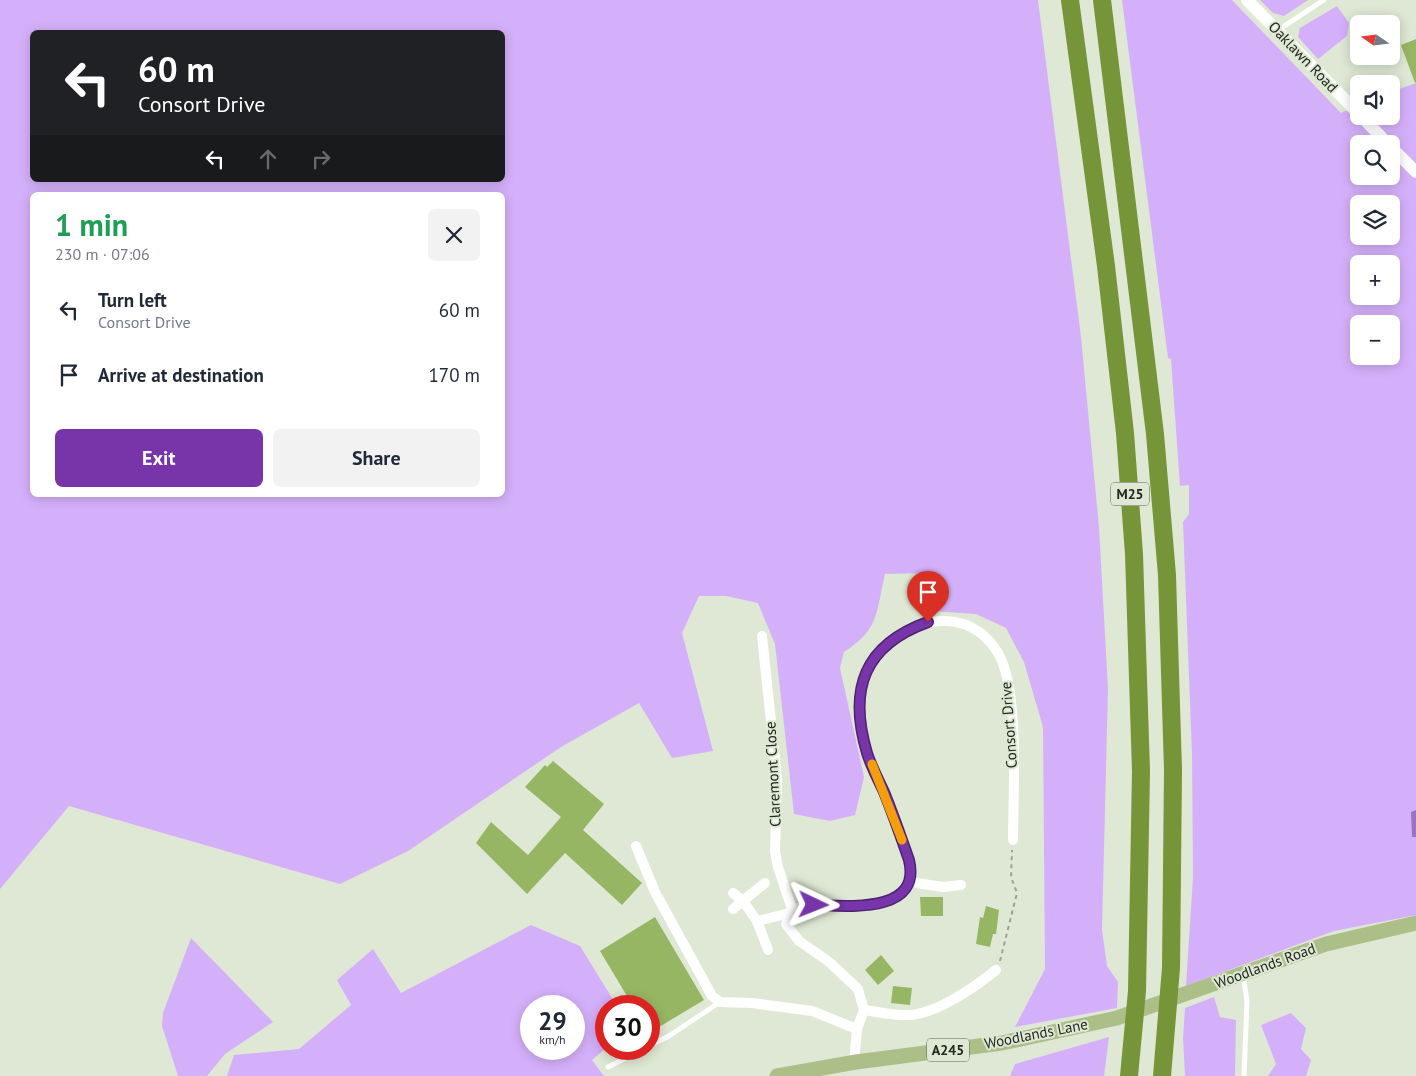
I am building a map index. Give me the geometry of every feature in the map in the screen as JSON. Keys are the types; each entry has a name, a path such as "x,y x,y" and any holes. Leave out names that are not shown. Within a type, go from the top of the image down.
{"highway":[{"name":"M25","path":"1070,0 1106,266 1129,479 1141,771 1136,990 1129,1076"},
{"name":"M25","path":"1102,0 1155,434 1167,575 1173,770 1171,968 1168,1026 1162,1076"}],"main road":[{"name":"Woodlands Road","path":"1117,1018 1326,944 1416,923"},
{"name":"Woodlands Lane","path":"778,1076 854,1062 1002,1043 1117,1018"}],"street":[{"name":"Oaklawn Road","path":"1247,0 1350,105"},
{"name":"Oaklawn Road","path":"1370,125 1379,135"},
{"path":"1400,156 1416,172"},
{"name":"Consort Drive","path":"910,882 912,874 909,860 868,755 859,713 866,672 875,657 898,634 913,627 928,622 950,620 969,626 982,633 998,653 1004,669 1011,704 1013,840"},
{"name":"Claremont Close","path":"762,636 777,779 775,851 791,911"},
{"path":"636,846 655,892 705,986 720,1002 767,1004 812,1011 857,1029"},
{"path":"733,909 766,882"},
{"path":"757,921 802,906 849,907 874,903 893,898 905,891 910,882 943,887 961,885"},
{"path":"733,893 743,901 757,921 768,950"},
{"path":"791,911 786,924 799,941 828,962 858,989 864,1010 857,1029 854,1062"},
{"path":"864,1010 911,1015 931,1011 981,982 996,970"}],"lane":[{"path":"1278,30 1324,0"},
{"path":"1242,975 1247,1001 1244,1076"},
{"path":"660,1040 720,1002"},
{"path":"608,1067 622,1060"}],"path":[{"path":"996,970 1018,893 1011,878 1013,840"}],"shaded area":[{"path":"0,0 1038,0 1081,337 1099,527 1108,689 1102,930 1107,966 1118,982 1117,1008 1015,1027 1045,969 1043,727 1024,662 1006,628 976,614 932,611 925,573 885,574 875,619 856,644 844,652 840,668 864,777 855,815 830,821 794,814 775,644 758,603 726,596 699,596 682,633 713,751 672,758 639,703 561,747 408,851 340,884 69,806 0,889"},
{"path":"1122,0 1232,0 1341,113 1350,109 1350,125 1400,125 1400,89 1416,83 1416,915 1334,931 1186,986 1193,877 1192,754 1183,522 1189,514 1189,485 1180,486 1171,359 1168,358"},
{"path":"1260,0 1308,0 1284,16 1273,13"},
{"path":"1337,6 1349,23 1347,36 1318,59 1298,37 1300,28"},
{"path":"1416,810 1416,837 1412,837 1411,812"},
{"path":"531,925 580,946 610,995 595,995 595,1057 592,1060 604,1076 227,1076 234,1055 299,1049 351,1005 337,980 373,949 401,993"},
{"path":"191,938 273,1022 225,1054 207,1076 178,1076 162,1026 163,1013"},
{"path":"1214,997 1220,1017 1236,1020 1235,1076 1185,1076 1183,1038 1185,1008"},
{"path":"1291,1013 1306,1028 1301,1049 1311,1060 1306,1076 1268,1076 1276,1064 1261,1025"},
{"path":"1109,1037 1104,1076 1010,1076 1015,1064"}],"building":[{"path":"1416,39 1416,82 1415,83 1401,45"},
{"path":"553,761 604,804 583,830 642,883 622,905 565,853 527,894 476,843 491,822 528,855 561,817 525,787 545,765 547,767"},
{"path":"920,897 943,897 943,916 921,916"},
{"path":"986,906 999,910 996,934 993,934 990,947 976,944 980,917 983,918"},
{"path":"655,917 704,1000 660,1026 660,995 626,995 600,951"},
{"path":"881,955 894,971 878,985 865,970"},
{"path":"893,986 912,988 910,1005 891,1003"}],"slow traffic":[{"path":"872,764 902,840"}],"route":[{"path":"814,905 863,906 893,898 905,891 910,882 912,874 909,860 868,755 859,713 866,672 875,657 898,634 928,622"}]}
